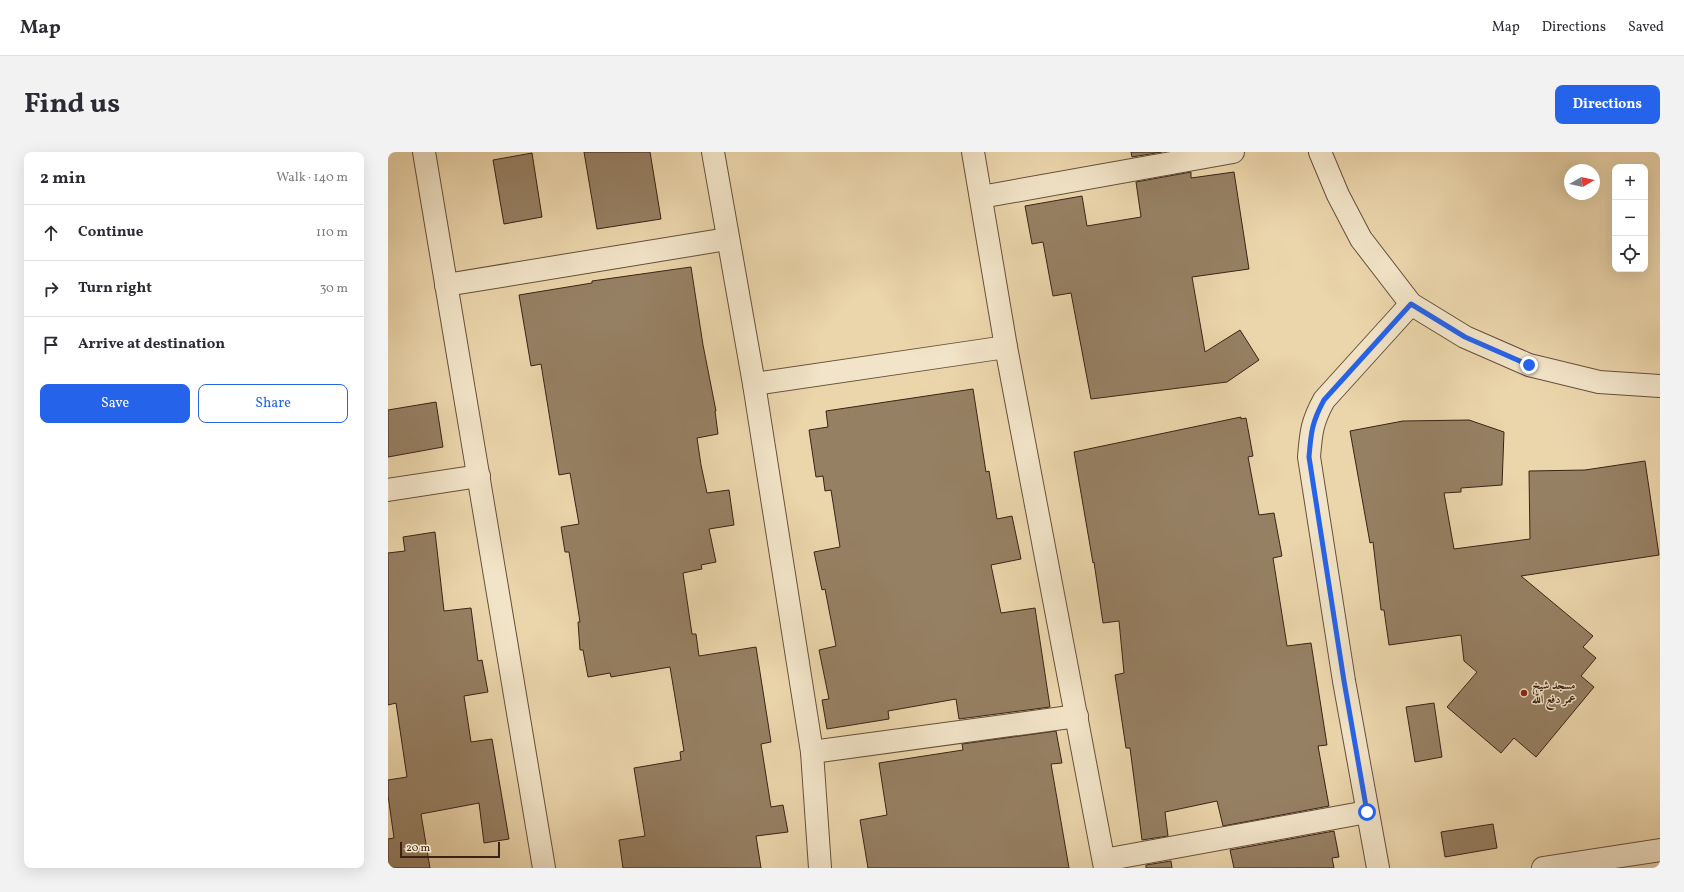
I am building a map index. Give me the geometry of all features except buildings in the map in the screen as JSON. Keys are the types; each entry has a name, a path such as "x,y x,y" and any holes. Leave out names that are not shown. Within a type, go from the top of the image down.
{"street":[{"path":"424,152 544,868"},
{"path":"713,152 727,239 754,384 812,752 820,868"},
{"path":"973,152 1006,347 1104,864 1367,812"},
{"path":"981,197 1234,152"},
{"path":"1320,152 1338,195 1362,239 1411,304 1465,337 1529,365 1598,382 1660,386"},
{"path":"446,285 727,239"},
{"path":"1378,868 1344,681 1310,465 1311,430 1316,414 1324,400 1411,304"},
{"path":"754,384 1006,347"},
{"path":"388,490 479,476"},
{"path":"812,752 1077,716"},
{"path":"1543,868 1660,850"}],"place":[{"name":"مسجد شيخ عمر دفع الله","path":"1524,693"}],"route":[{"path":"1367,812 1344,681 1309,457 1311,430 1316,414 1324,400 1411,304 1465,337 1529,365"}]}
